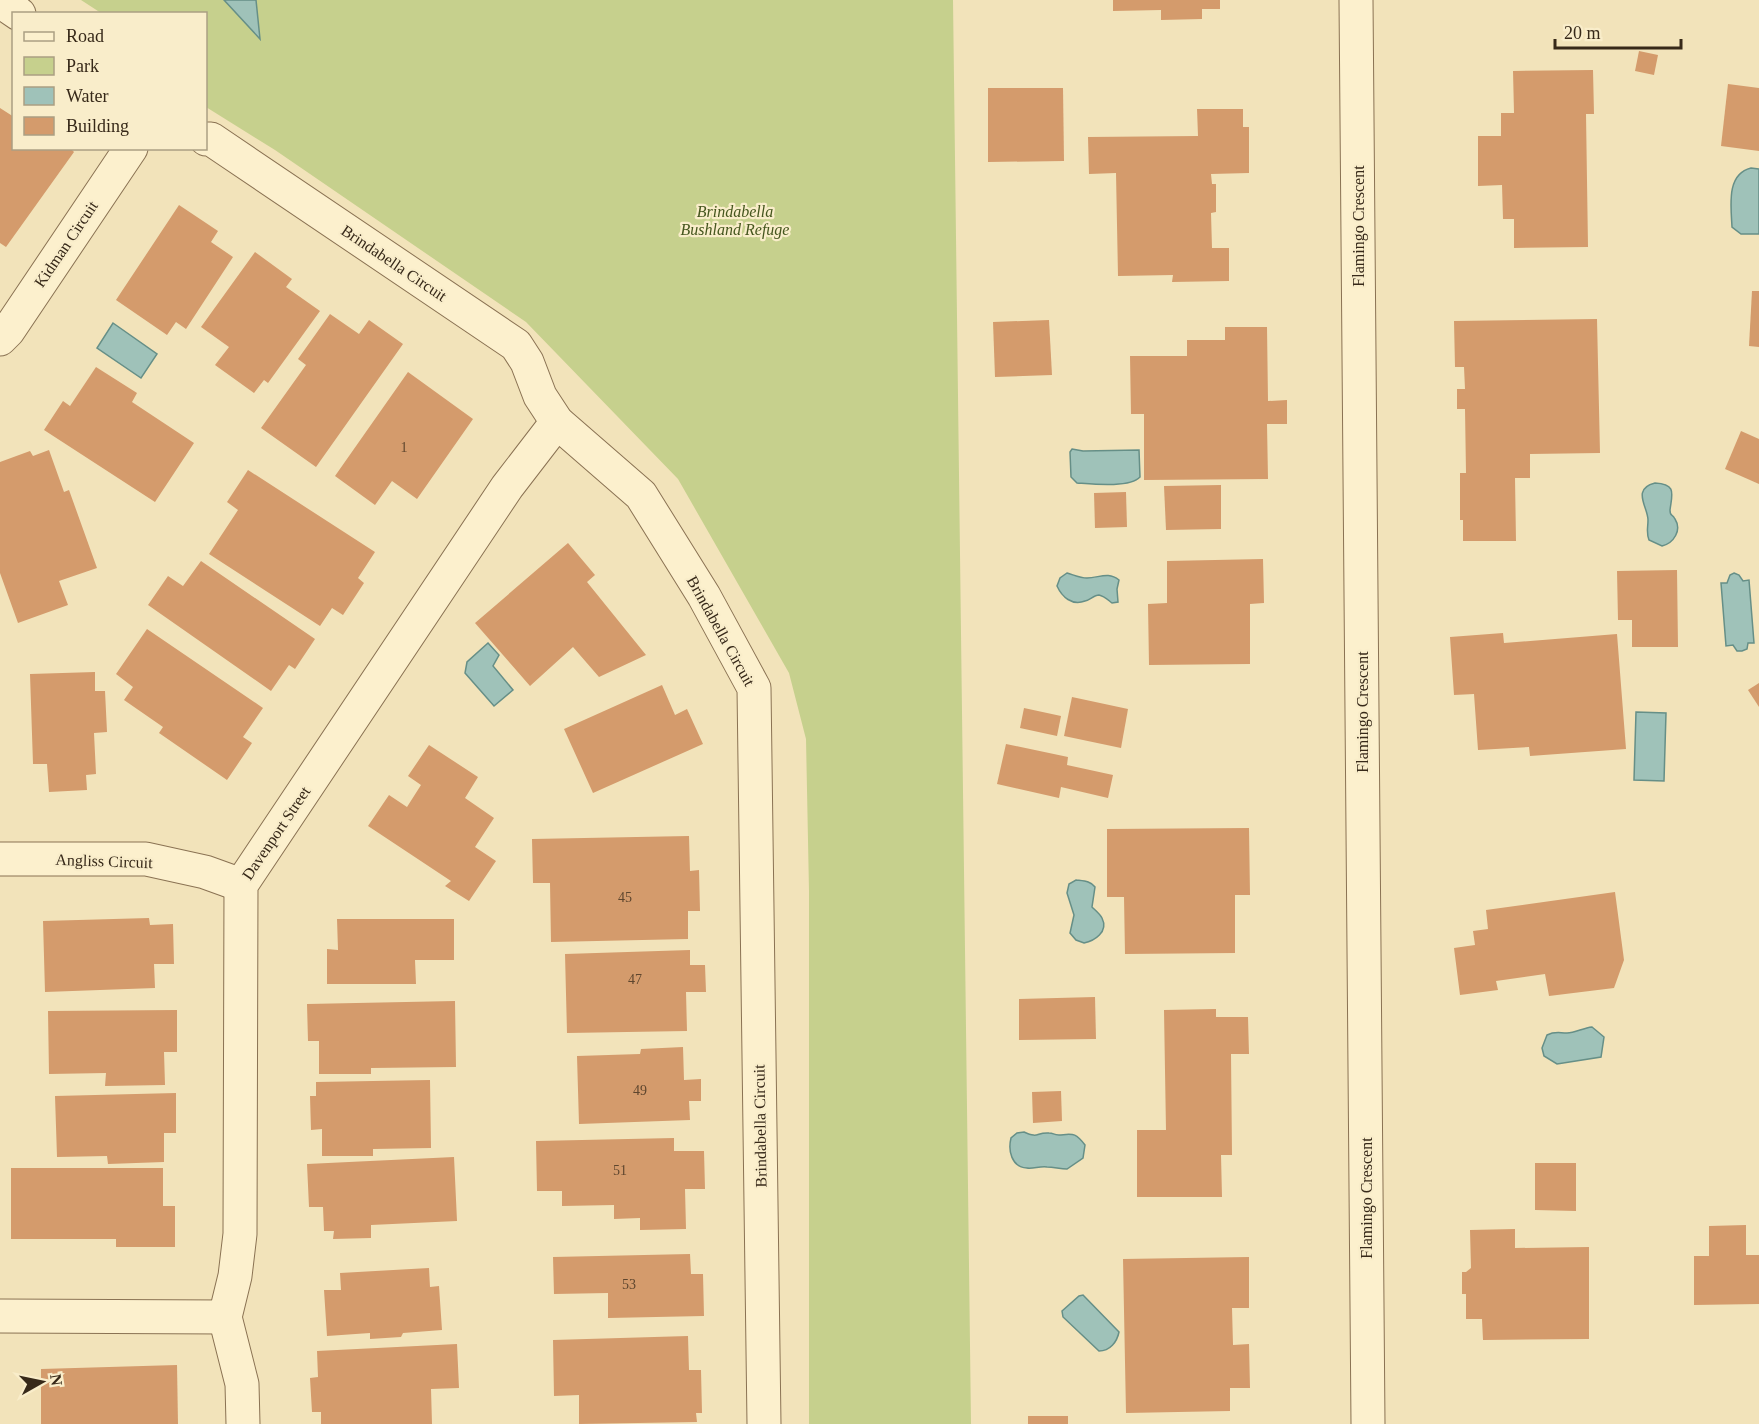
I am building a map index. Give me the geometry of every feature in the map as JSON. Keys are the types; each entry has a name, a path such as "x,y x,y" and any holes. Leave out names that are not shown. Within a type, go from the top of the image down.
{"street":[{"name":"Flamingo Crescent","path":"1356,0 1368,1424"},
{"path":"0,1 16,12"},
{"name":"Brindabella Circuit","path":"207,139 211,139 516,345 527,362 540,396 557,422 640,495 704,596 754,688 764,1424"},
{"name":"Kidman Circuit","path":"0,339 8,331 130,150"},
{"name":"Davenport Street","path":"243,1424 242,1384 225,1317 235,1276 240,1234 241,885 507,487 557,422"},
{"name":"Angliss Circuit","path":"0,859 146,859 205,872 241,885"},
{"path":"0,1316 225,1317"}],"green space":[{"name":"Brindabella Bushland Refuge","path":"81,0 224,0 260,38 256,0 953,0 971,1424 809,1424 809,891 806,739 789,673 678,479 526,322 275,150 207,108 207,12 99,12"}],"water":[{"path":"224,0 256,0 260,39"},
{"path":"1751,168 1759,169 1759,234 1741,234 1732,227 1732,192 1737,177 1743,171"},
{"path":"113,323 157,354 141,378 97,348"},
{"path":"1072,449 1083,451 1139,450 1140,477 1120,484 1077,483 1071,477 1070,452"},
{"path":"1655,483 1667,485 1672,491 1670,512 1678,527 1676,536 1662,546 1649,540 1648,520 1642,499 1644,489"},
{"path":"1067,573 1084,578 1107,575 1115,577 1119,580 1118,602 1112,603 1099,595 1080,602 1068,600 1057,586 1060,578"},
{"path":"1734,573 1739,575 1743,581 1749,580 1754,643 1748,643 1747,649 1742,651 1737,651 1733,645 1726,646 1721,583 1727,583 1730,575"},
{"path":"488,643 499,655 493,666 513,690 494,706 465,673 467,662"},
{"path":"1636,712 1666,713 1664,781 1634,780"},
{"path":"1076,880 1089,882 1095,887 1092,907 1104,923 1104,928 1099,935 1084,943 1076,940 1070,933 1074,915 1067,893 1069,884"},
{"path":"1592,1027 1604,1037 1601,1057 1557,1064 1544,1056 1542,1048 1547,1035 1570,1033"},
{"path":"1024,1132 1032,1135 1049,1133 1076,1136 1085,1145 1083,1158 1067,1169 1029,1168 1017,1165 1011,1153 1011,1138 1017,1133"},
{"path":"1083,1295 1119,1332 1110,1348 1099,1351 1063,1317 1062,1311"}],"building":[{"path":"1113,0 1220,0 1220,9 1202,9 1202,19 1161,20 1161,10 1113,11"},
{"path":"1639,51 1658,55 1654,75 1635,71"},
{"path":"1593,70 1594,114 1586,114 1588,247 1514,248 1514,219 1503,219 1502,185 1478,186 1478,136 1501,136 1501,113 1514,113 1513,71"},
{"path":"1728,84 1759,88 1759,151 1721,146"},
{"path":"988,88 1063,88 1064,161 988,162"},
{"path":"0,108 12,116 12,150 72,150 74,152 6,247 0,243"},
{"path":"1197,109 1243,109 1243,127 1249,127 1249,173 1211,174 1212,184 1216,184 1216,212 1211,213 1212,248 1229,248 1229,281 1172,282 1173,275 1118,276 1116,173 1089,174 1088,137 1198,136"},
{"path":"179,205 218,231 211,242 233,257 186,329 176,322 167,335 116,300"},
{"path":"255,252 292,279 286,287 320,311 268,383 264,380 254,393 215,365 229,347 201,327"},
{"path":"1752,291 1759,291 1759,347 1749,346"},
{"path":"330,314 359,334 369,320 403,344 316,467 261,428 306,365 298,359"},
{"path":"1597,319 1600,453 1530,454 1530,478 1515,478 1516,541 1463,541 1463,520 1460,520 1460,473 1466,473 1465,409 1457,409 1457,389 1465,389 1464,367 1455,367 1454,321"},
{"path":"1049,320 1052,375 995,377 993,322"},
{"path":"1225,327 1267,327 1268,401 1287,400 1287,424 1267,424 1268,479 1144,480 1144,414 1131,414 1130,356 1187,356 1187,340 1225,340"},
{"path":"96,367 137,393 132,402 194,443 155,502 44,430 63,401 70,406"},
{"path":"408,372 473,419 417,499 392,481 375,505 335,476"},
{"path":"1741,431 1759,439 1759,484 1725,469"},
{"path":"49,450 64,492 69,490 97,568 59,581 68,605 18,623 0,573 0,462 30,451 33,456"},
{"path":"248,470 375,552 358,578 364,583 343,615 332,608 320,626 209,554 238,510 227,502"},
{"path":"1221,485 1221,529 1166,530 1164,486"},
{"path":"1126,492 1127,527 1095,528 1094,493"},
{"path":"568,543 595,575 587,582 646,655 599,677 573,647 530,686 475,623"},
{"path":"1263,559 1264,603 1250,604 1250,664 1149,665 1148,604 1167,603 1167,561"},
{"path":"201,561 315,639 295,669 289,665 271,691 148,605 168,576 183,586"},
{"path":"1677,570 1678,647 1632,647 1632,620 1618,620 1617,571"},
{"path":"147,629 263,708 243,737 252,743 227,780 159,733 163,727 124,700 133,687 116,674"},
{"path":"1503,633 1504,643 1617,634 1626,749 1530,756 1529,747 1478,750 1474,694 1454,695 1450,637"},
{"path":"95,672 95,691 105,691 107,732 94,733 96,774 86,775 87,790 49,792 47,764 33,764 30,674"},
{"path":"1759,683 1759,707 1748,690"},
{"path":"662,685 675,715 687,709 703,744 593,793 564,729"},
{"path":"1072,697 1128,709 1121,748 1064,736"},
{"path":"1024,708 1061,716 1057,736 1020,728"},
{"path":"1006,744 1068,757 1067,765 1113,775 1108,798 1061,787 1059,798 997,784"},
{"path":"429,745 478,777 465,798 494,818 475,847 496,861 469,901 445,886 451,881 368,826 389,795 407,807 421,785 408,776"},
{"path":"1249,828 1250,895 1235,895 1235,953 1125,954 1124,897 1107,897 1107,829"},
{"path":"689,836 690,871 699,870 700,911 688,911 688,939 551,942 550,883 533,883 532,839"},
{"path":"1615,892 1624,960 1614,988 1549,996 1545,974 1496,981 1498,990 1460,995 1454,948 1475,945 1473,931 1488,929 1486,910"},
{"path":"149,918 150,925 173,924 174,964 154,964 155,988 45,992 43,921"},
{"path":"337,919 454,919 454,960 415,960 416,984 327,984 327,949 338,950"},
{"path":"690,950 690,965 705,965 706,992 686,992 687,1031 567,1033 565,954"},
{"path":"1095,997 1096,1039 1019,1040 1019,999"},
{"path":"455,1001 456,1067 371,1068 371,1074 319,1074 319,1041 308,1041 307,1004"},
{"path":"1216,1009 1216,1017 1248,1017 1249,1054 1231,1054 1232,1155 1221,1155 1222,1197 1137,1197 1137,1130 1166,1130 1164,1010"},
{"path":"177,1010 177,1052 164,1052 165,1085 105,1086 106,1073 49,1074 48,1011"},
{"path":"683,1047 684,1080 701,1079 701,1101 689,1101 690,1120 579,1124 577,1056 640,1054 641,1049"},
{"path":"430,1080 431,1148 373,1149 373,1156 322,1156 322,1129 311,1130 310,1096 316,1096 316,1082"},
{"path":"1061,1091 1062,1121 1033,1123 1032,1092"},
{"path":"176,1093 176,1133 164,1133 164,1162 108,1164 107,1156 57,1157 55,1096"},
{"path":"674,1138 674,1151 704,1151 705,1189 685,1189 686,1229 640,1230 640,1218 614,1219 614,1205 562,1206 562,1191 537,1191 536,1141"},
{"path":"454,1157 457,1221 371,1225 371,1238 333,1239 334,1231 324,1231 323,1207 309,1207 307,1164"},
{"path":"1535,1163 1576,1163 1576,1211 1535,1210"},
{"path":"11,1168 163,1168 163,1206 175,1206 175,1247 116,1247 116,1239 11,1239"},
{"path":"1746,1225 1746,1255 1759,1255 1759,1304 1694,1305 1694,1256 1709,1256 1709,1226"},
{"path":"1515,1229 1515,1248 1589,1247 1589,1339 1483,1340 1482,1319 1466,1319 1466,1294 1462,1294 1462,1272 1471,1268 1470,1230"},
{"path":"690,1254 691,1274 703,1274 704,1316 608,1318 608,1293 554,1294 553,1257"},
{"path":"1249,1257 1249,1308 1232,1308 1233,1345 1249,1344 1250,1388 1230,1388 1230,1411 1126,1413 1123,1259"},
{"path":"429,1268 430,1287 439,1286 442,1330 403,1333 401,1337 370,1339 370,1333 327,1336 324,1290 341,1290 340,1273"},
{"path":"688,1336 689,1370 701,1370 702,1413 696,1413 697,1422 579,1424 579,1395 554,1396 553,1340"},
{"path":"457,1344 459,1388 431,1389 432,1424 321,1424 321,1412 312,1412 310,1378 318,1377 317,1351"},
{"path":"177,1365 178,1424 41,1424 41,1369"},
{"path":"1028,1416 1068,1416 1068,1424 1028,1424"}]}
